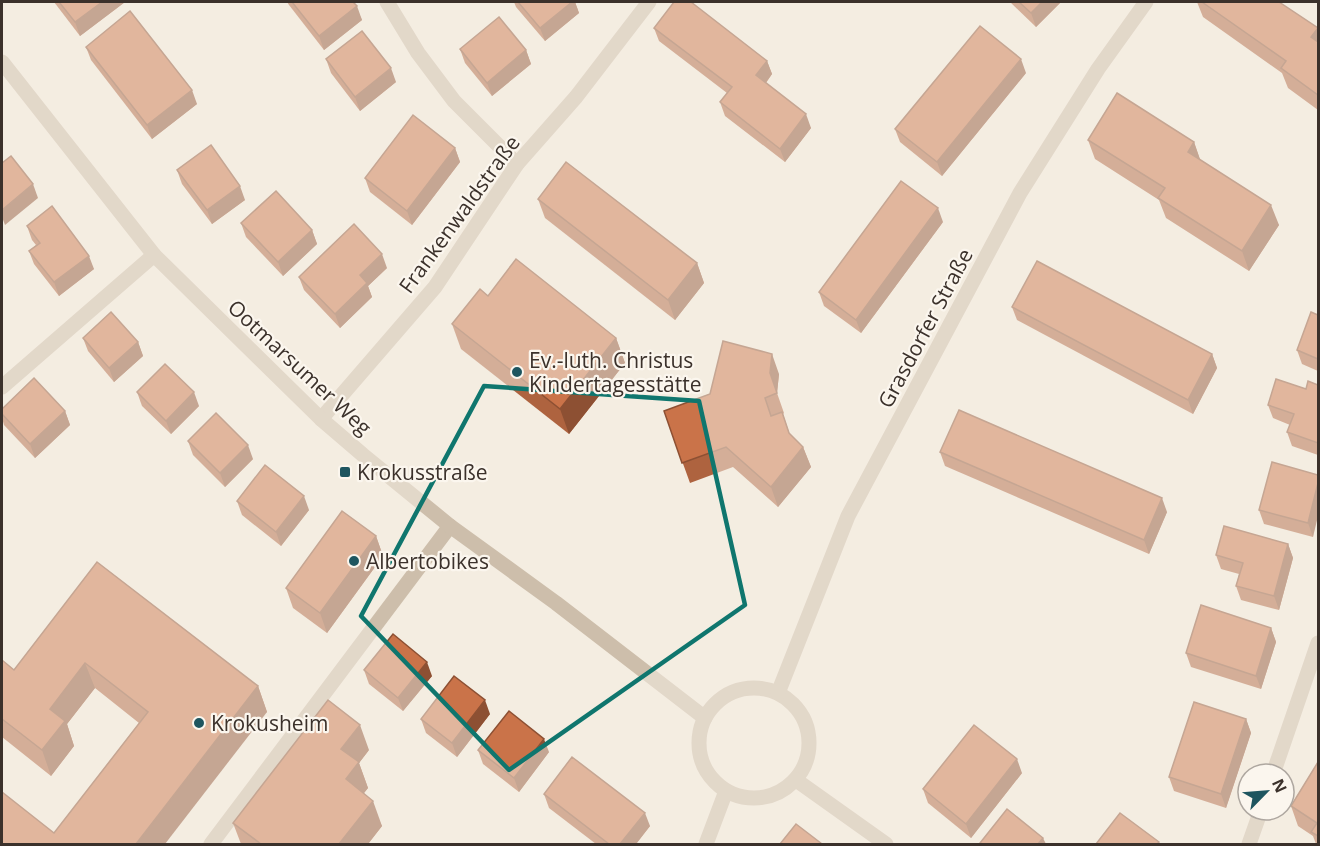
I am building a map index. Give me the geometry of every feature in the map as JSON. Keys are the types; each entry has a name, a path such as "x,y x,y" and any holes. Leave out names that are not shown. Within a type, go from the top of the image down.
{"street":[{"path":"387,2 418,53 454,101 517,164"},
{"name":"Frankenwaldstraße","path":"321,419 435,287 517,164 576,97 649,2"},
{"name":"Grasdorfer Straße","path":"778,693 854,506 1020,193 1098,69 1146,2"},
{"name":"Ootmarsumer Weg","path":"2,62 154,255 321,419 450,526 556,603 705,718"},
{"path":"2,387 154,255"},
{"path":"211,844 450,526"},
{"path":"1277,762 1318,644"},
{"path":"744,688 762,688 778,693 795,705 806,722 810,742 806,762 796,780 784,790 763,797 740,796 726,791 713,780 701,759 699,734 705,718 714,704 728,694 744,688"},
{"path":"796,780 886,844"},
{"path":"706,844 726,791"},
{"path":"1249,844 1257,822"}],"highlighted area":[{"path":"484,386 699,401 745,605 509,770 361,616"}],"building":[{"path":"59,2 102,2 75,22"},
{"path":"292,2 353,2 357,6 319,36"},
{"path":"518,2 572,2 540,28"},
{"path":"674,2 691,2 767,61 756,75 806,114 780,149 720,102 732,87 654,28"},
{"path":"1019,2 1042,2 1031,13"},
{"path":"1202,2 1279,2 1318,28 1311,37 1318,42 1318,95 1281,68 1286,61"},
{"path":"130,11 192,90 147,125 86,47"},
{"path":"499,17 526,50 487,83 460,49"},
{"path":"980,26 1021,59 937,162 895,129"},
{"path":"362,31 391,68 355,97 326,59"},
{"path":"1117,93 1194,142 1188,152 1271,205 1242,251 1158,198 1165,188 1088,140"},
{"path":"413,115 455,148 407,211 365,178"},
{"path":"211,145 240,186 207,210 177,170"},
{"path":"11,156 33,184 2,210 2,163"},
{"path":"566,162 697,263 668,300 538,199"},
{"path":"901,181 938,208 856,320 819,292"},
{"path":"276,191 312,230 278,262 241,223"},
{"path":"52,206 89,256 54,282 29,251 40,243 27,226"},
{"path":"354,224 382,254 360,275 367,283 335,314 299,277"},
{"path":"516,259 616,338 560,409 452,324 480,289 488,296"},
{"path":"1037,261 1212,354 1188,400 1012,307"},
{"path":"111,312 138,342 109,368 83,338"},
{"path":"1311,312 1318,315 1318,359 1297,350"},
{"path":"723,341 772,354 770,373 777,393 765,398 771,416 782,412 789,433 803,447 771,487 726,447 682,463 664,411 710,394"},
{"path":"165,364 194,392 166,421 137,392"},
{"path":"34,378 65,411 30,444 2,414 2,409"},
{"path":"1276,379 1306,389 1308,381 1318,385 1318,443 1287,432 1294,414 1268,405"},
{"path":"959,410 1162,498 1144,540 940,452"},
{"path":"216,413 248,445 220,473 188,441"},
{"path":"1272,462 1318,475 1308,523 1259,510"},
{"path":"265,465 304,496 276,532 237,501"},
{"path":"342,511 376,536 320,613 286,588"},
{"path":"1224,526 1288,544 1274,596 1236,586 1243,563 1216,555"},
{"name":"Krokusheim","path":"97,562 258,686 136,844 2,844 2,792 54,833 148,712 85,663 50,709 65,721 42,750 2,719 2,660 14,670"},
{"path":"1201,605 1271,628 1256,676 1186,653"},
{"path":"393,634 427,662 398,698 364,670"},
{"path":"454,676 485,700 452,743 421,719"},
{"path":"328,700 360,725 341,749 359,762 346,779 373,801 339,844 261,844 233,823"},
{"path":"1194,702 1246,719 1221,794 1169,777"},
{"path":"509,711 544,739 514,778 478,750"},
{"path":"974,725 1017,759 966,824 923,789"},
{"path":"572,757 645,813 620,844 609,844 544,794"},
{"path":"1318,762 1318,836 1311,832 1317,823 1296,809 1296,798"},
{"path":"1007,809 1043,838 1038,844 980,843"},
{"path":"1120,813 1159,842 1157,844 1096,844"},
{"path":"796,824 822,844 780,844"}],"place":[{"name":"Ev.-luth. Christus Kindertagesstätte","path":"517,372"},
{"name":"Krokusstraße","path":"345,472"},
{"name":"Albertobikes","path":"354,561"},
{"name":"Krokusheim","path":"199,723"}]}
